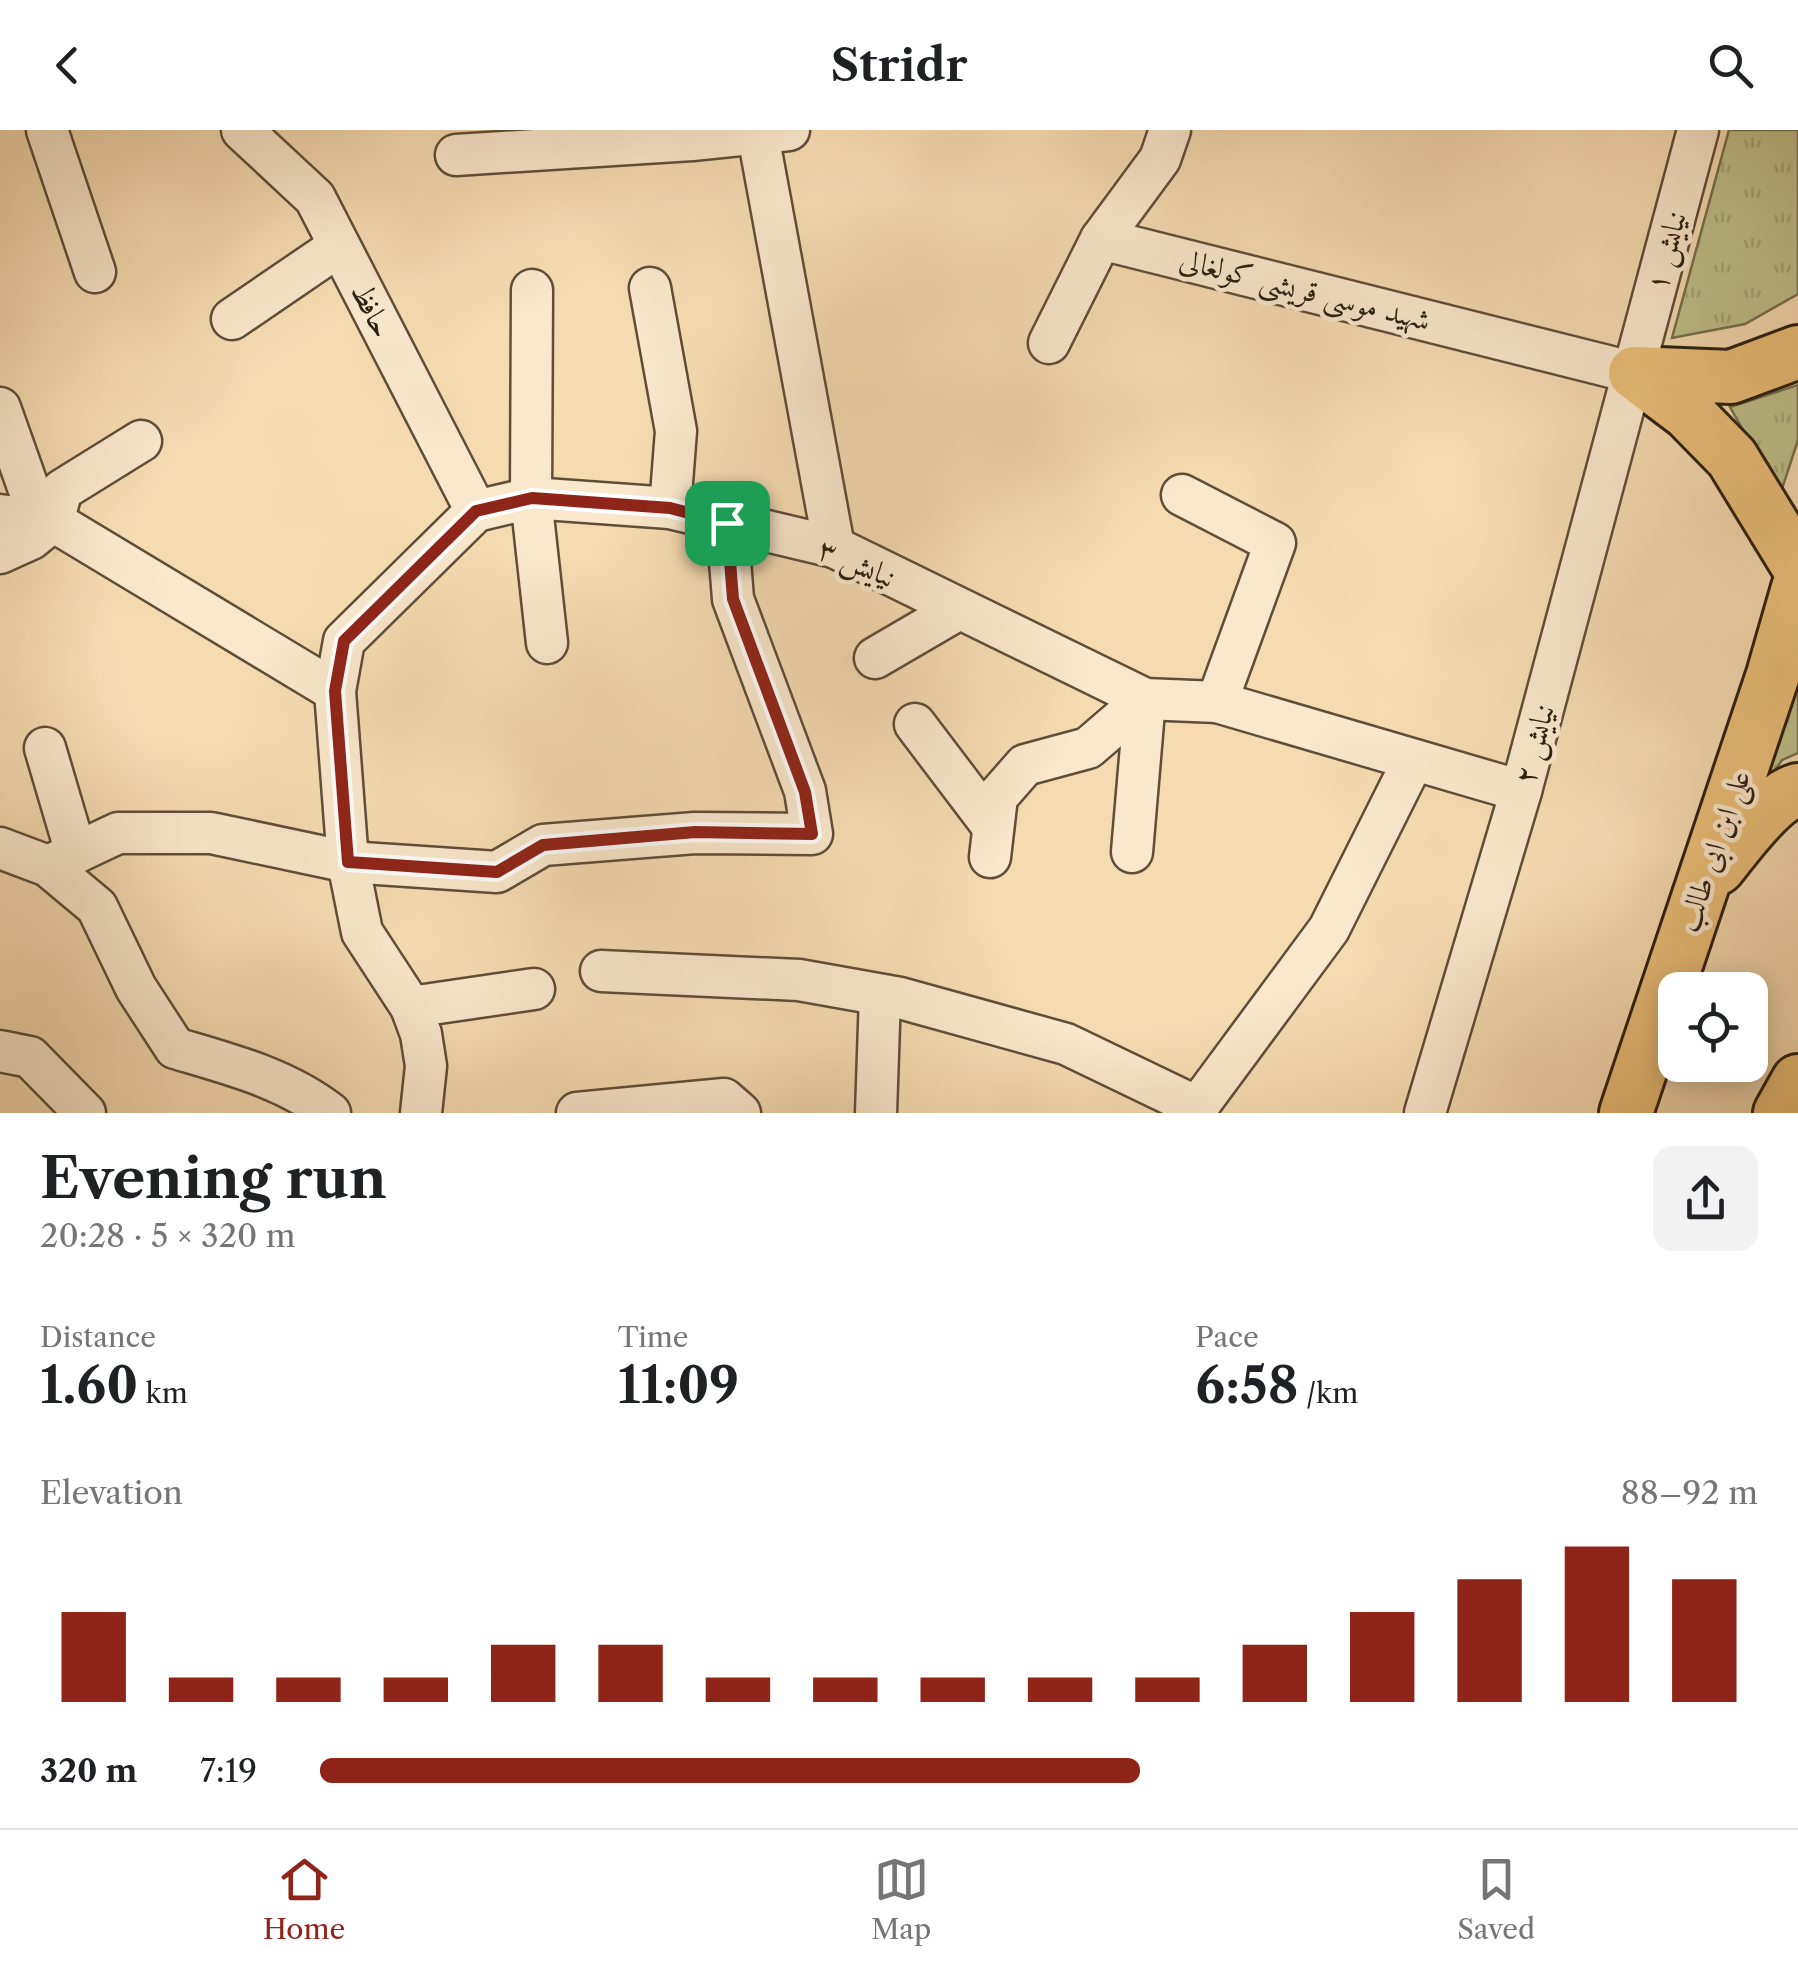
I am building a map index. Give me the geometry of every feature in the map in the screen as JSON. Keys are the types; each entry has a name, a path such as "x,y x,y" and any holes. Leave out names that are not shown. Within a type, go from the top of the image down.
{"main road":[{"path":"1634,372 1731,377 1798,352"},
{"path":"1634,372 1688,413 1732,458 1798,566"},
{"name":"علی ابن ابی طالب","path":"1626,1113 1773,675 1798,588"},
{"path":"1700,891 1748,830 1788,792 1798,790"},
{"path":"1780,1113 1798,1081"}],"street":[{"path":"47,130 95,272"},
{"name":"حافظ","path":"242,130 315,198 476,511"},
{"path":"1049,342 1101,240 1160,158 1170,130"},
{"name":"نیایش ۱","path":"1634,372 1698,130"},
{"path":"456,154 773,132 834,548"},
{"name":"شهید موسی قریشی کولغالی","path":"1101,240 1634,372"},
{"path":"232,319 339,246"},
{"path":"650,288 676,431 670,508"},
{"path":"532,290 532,498 547,643"},
{"name":"نیایش ۲","path":"1425,1113 1522,791 1634,372"},
{"path":"0,408 28,488 53,521 335,691"},
{"path":"0,553 31,539 53,521 62,490 141,441"},
{"path":"1182,494 1275,543 1216,702"},
{"name":"نیایش ۳","path":"476,511 532,498 670,508 834,548 1145,700 1216,702 1522,791"},
{"path":"421,1113 426,1066 422,1034 411,1007 362,932 348,862 335,691 344,641 476,511"},
{"path":"0,515 53,521"},
{"path":"0,848 62,859 118,832 211,832 348,862 497,872 543,845 695,832 812,834 805,792 733,599 727,523"},
{"path":"875,658 959,610"},
{"path":"915,724 992,842 997,797 1025,766 1088,748 1145,700"},
{"path":"1132,852 1145,700"},
{"path":"45,748 62,859 97,907 136,988 175,1048 248,1070 312,1099 330,1113"},
{"path":"601,971 798,980 880,995 1066,1044 1195,1110 1329,929 1413,762"},
{"path":"411,1007 534,989"},
{"path":"876,1113 880,995"},
{"path":"0,1051 30,1057 85,1113"},
{"path":"577,1113 724,1099 740,1113"}],"green space":[{"path":"1729,130 1798,130 1798,294 1745,324 1672,338"},
{"path":"1798,385 1798,440 1780,495 1730,407"},
{"path":"1798,655 1798,753 1782,760 1760,792"}],"route":[{"path":"532,498 670,508 727,523 733,599 805,792 812,834 695,832 543,845 497,872 348,862 335,691 344,641 476,511 532,498"}]}
